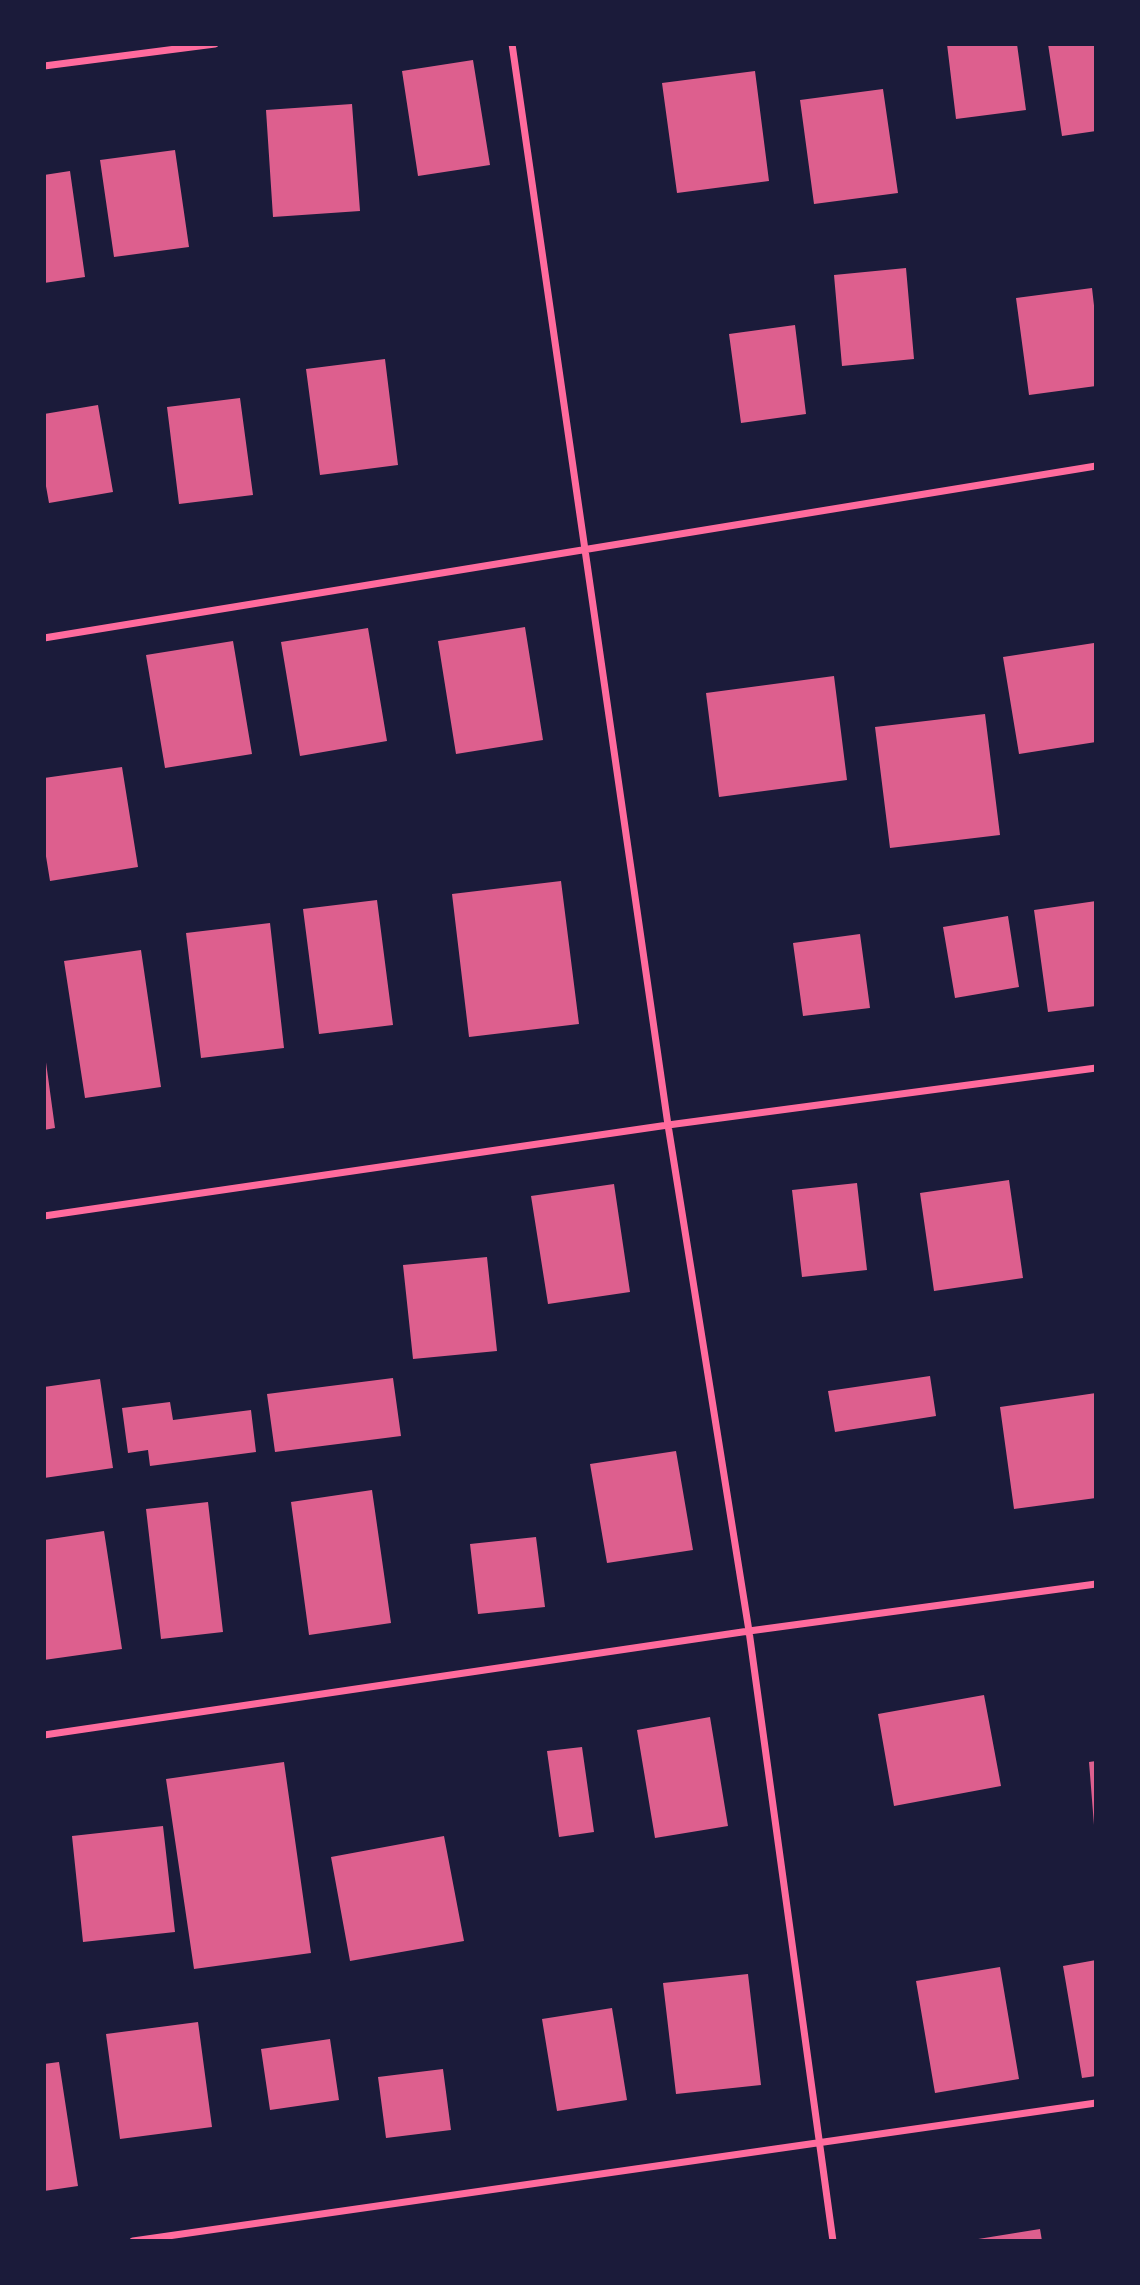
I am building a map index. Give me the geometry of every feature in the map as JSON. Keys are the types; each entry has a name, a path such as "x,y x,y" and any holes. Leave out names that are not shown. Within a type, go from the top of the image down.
{"street":[{"path":"44,66 215,44"},
{"path":"512,44 668,1125 749,1631 833,2241"},
{"path":"44,638 585,552 1096,466"},
{"path":"44,1216 668,1125 1096,1068"},
{"path":"44,1735 749,1631 1096,1584"},
{"path":"133,2241 1096,2103"}],"building":[{"path":"947,44 1017,44 1026,110 956,119"},
{"path":"1048,44 1096,44 1096,131 1062,136"},
{"path":"473,60 490,165 418,176 402,71"},
{"path":"755,71 769,181 677,193 662,83"},
{"path":"883,89 898,193 814,204 800,100"},
{"path":"352,104 360,211 273,217 266,110"},
{"path":"175,150 189,247 114,257 100,160"},
{"path":"70,171 85,277 44,283 44,175"},
{"path":"906,268 914,359 842,366 834,275"},
{"path":"1092,288 1096,323 1096,386 1029,395 1016,298"},
{"path":"795,325 806,414 741,423 729,334"},
{"path":"385,359 398,465 320,475 306,369"},
{"path":"240,398 253,495 179,504 167,407"},
{"path":"98,405 113,492 49,503 44,475 44,414"},
{"path":"525,627 543,740 456,754 438,641"},
{"path":"368,628 387,741 300,756 281,642"},
{"path":"233,641 252,754 165,768 146,655"},
{"path":"1094,643 1096,742 1019,754 1003,657"},
{"path":"834,676 847,780 719,797 706,693"},
{"path":"985,714 1000,835 890,848 875,727"},
{"path":"122,767 138,867 50,881 44,844 44,778"},
{"path":"561,881 579,1024 469,1037 452,894"},
{"path":"377,900 393,1025 319,1034 303,909"},
{"path":"1096,901 1096,1006 1048,1012 1034,910"},
{"path":"1008,916 1019,987 955,998 943,927"},
{"path":"270,923 284,1048 201,1058 186,933"},
{"path":"860,934 870,1008 803,1016 793,943"},
{"path":"141,950 161,1087 85,1098 64,961"},
{"path":"44,1056 55,1128 44,1130"},
{"path":"1009,1180 1023,1278 934,1291 920,1193"},
{"path":"857,1183 867,1270 802,1277 792,1190"},
{"path":"614,1184 630,1292 548,1304 531,1196"},
{"path":"487,1257 497,1351 413,1359 403,1265"},
{"path":"930,1376 936,1416 835,1432 828,1391"},
{"path":"393,1378 401,1436 275,1452 267,1394"},
{"path":"100,1379 113,1468 44,1478 44,1387"},
{"path":"1096,1393 1096,1498 1014,1509 1000,1407"},
{"path":"170,1402 173,1420 251,1410 256,1452 150,1466 148,1450 128,1453 122,1408"},
{"path":"676,1451 693,1550 607,1563 590,1464"},
{"path":"372,1490 391,1623 309,1635 291,1502"},
{"path":"208,1502 223,1632 161,1639 146,1509"},
{"path":"104,1531 122,1649 44,1660 44,1540"},
{"path":"536,1537 545,1607 478,1614 470,1544"},
{"path":"984,1695 1001,1786 894,1806 878,1714"},
{"path":"710,1717 728,1826 655,1838 637,1730"},
{"path":"582,1747 594,1832 559,1837 547,1751"},
{"path":"1096,1761 1096,1825 1094,1825 1089,1762"},
{"path":"284,1762 311,1953 194,1969 166,1779"},
{"path":"163,1826 175,1932 83,1942 72,1836"},
{"path":"444,1836 464,1941 350,1961 331,1857"},
{"path":"1096,1960 1096,2076 1082,2078 1063,1966"},
{"path":"1000,1967 1019,2079 935,2093 916,1981"},
{"path":"748,1974 761,2085 676,2094 663,1983"},
{"path":"612,2008 627,2100 557,2111 542,2019"},
{"path":"198,2022 212,2127 120,2139 106,2034"},
{"path":"330,2039 339,2100 270,2110 261,2049"},
{"path":"59,2062 78,2186 44,2191 44,2064"},
{"path":"443,2069 451,2130 386,2138 378,2077"},
{"path":"1040,2229 1042,2241 972,2241 972,2240"}]}
